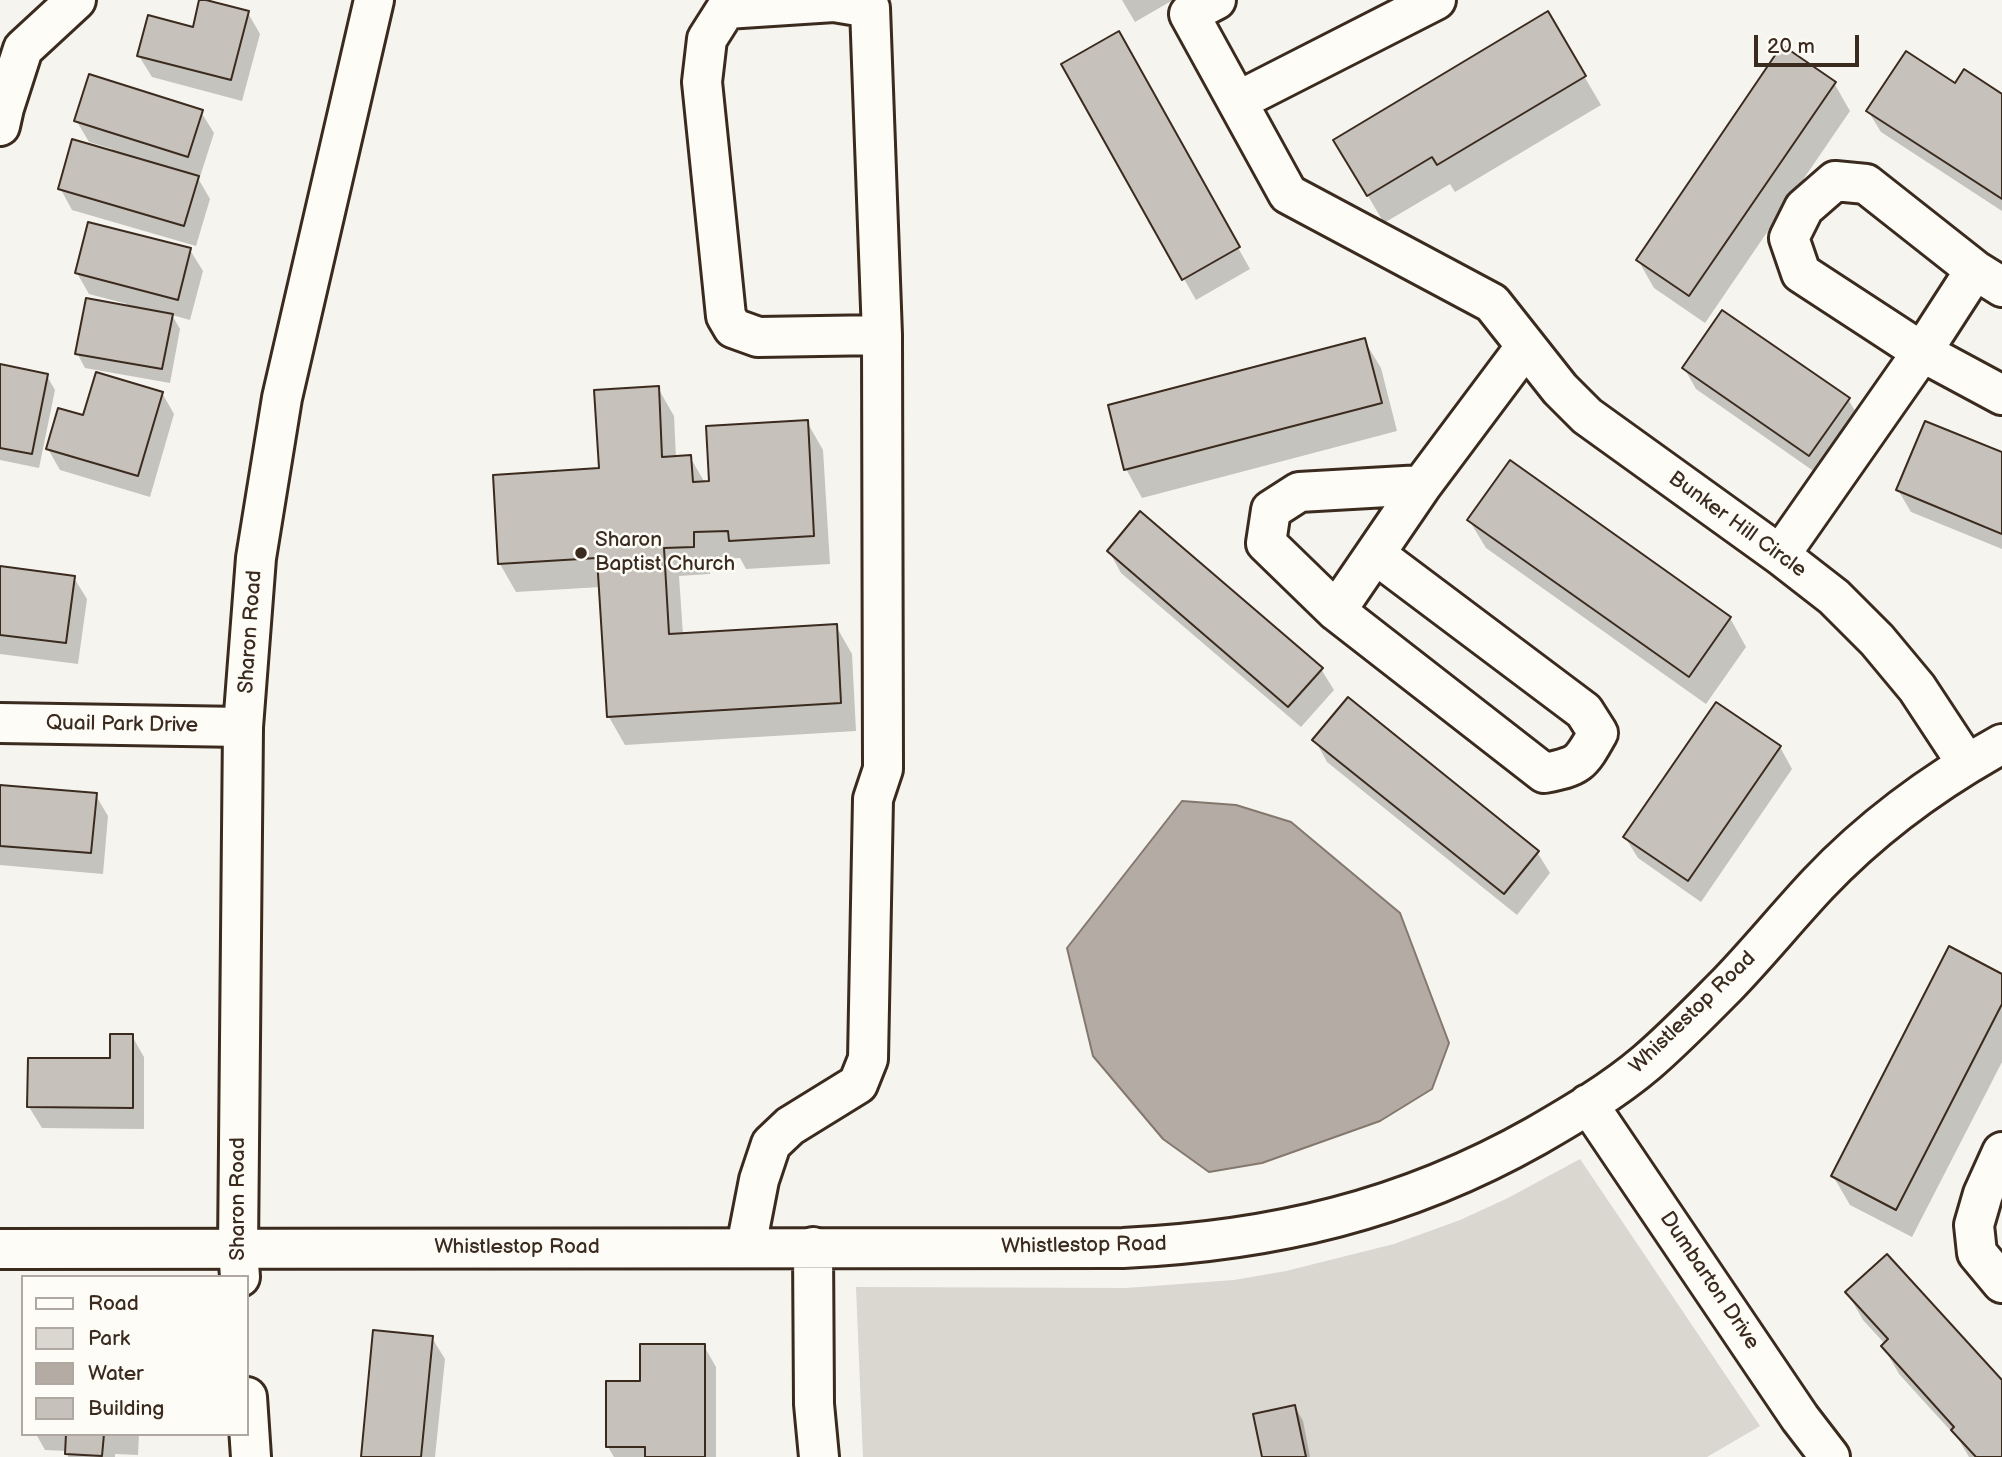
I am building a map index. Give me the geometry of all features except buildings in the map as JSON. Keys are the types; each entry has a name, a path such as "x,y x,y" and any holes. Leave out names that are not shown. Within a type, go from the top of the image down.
{"street":[{"path":"0,126 23,49 76,0"},
{"name":"Sharon Road","path":"239,1263 243,727 256,558 282,398 374,0"},
{"path":"1216,0 1189,14 1238,101 1436,0"},
{"path":"746,1247 759,1181 771,1144 790,1126 858,1084 868,1059 873,799 883,769 882,335 870,8 834,2 719,9 707,39 702,82 726,316 733,328 758,337 882,335"},
{"name":"Bunker Hill Circle","path":"1238,101 1288,194 1492,303 1560,389 1587,416 1834,597 1877,640 1917,688 1966,764"},
{"path":"1780,555 1922,352 1988,278 1866,184 1835,181 1804,208 1789,238 1801,273 1922,352 2002,395"},
{"path":"1336,611 1422,485 1526,346"},
{"path":"1375,554 1584,711 1598,733 1586,755 1572,767 1544,773 1336,611 1266,543 1271,510 1299,492 1422,485"},
{"name":"Quail Park Drive","path":"0,723 243,727"},
{"name":"Whistlestop Road","path":"0,1249 239,1263 746,1247 1123,1248 1226,1240 1326,1221 1442,1183 1504,1154 1588,1104 1645,1063 1717,994 1819,883 1865,839 1939,782 2002,744"},
{"name":"Dumbarton Drive","path":"1588,1104 1800,1418 1830,1457"},
{"path":"2002,1152 1983,1194 1974,1225 1977,1253 2002,1283"},
{"path":"813,1247 814,1404 819,1457"},
{"path":"248,1412 251,1457"}],"green space":[{"path":"1580,1159 1760,1426 1707,1457 863,1457 856,1287 1126,1288 1234,1280 1286,1271 1394,1244 1460,1220 1508,1198"}],"water":[{"path":"1182,801 1236,805 1291,822 1400,913 1449,1043 1432,1089 1380,1121 1262,1163 1209,1172 1163,1139 1093,1056 1067,948"}],"place":[{"name":"Sharon Baptist Church","path":"581,553"}]}
